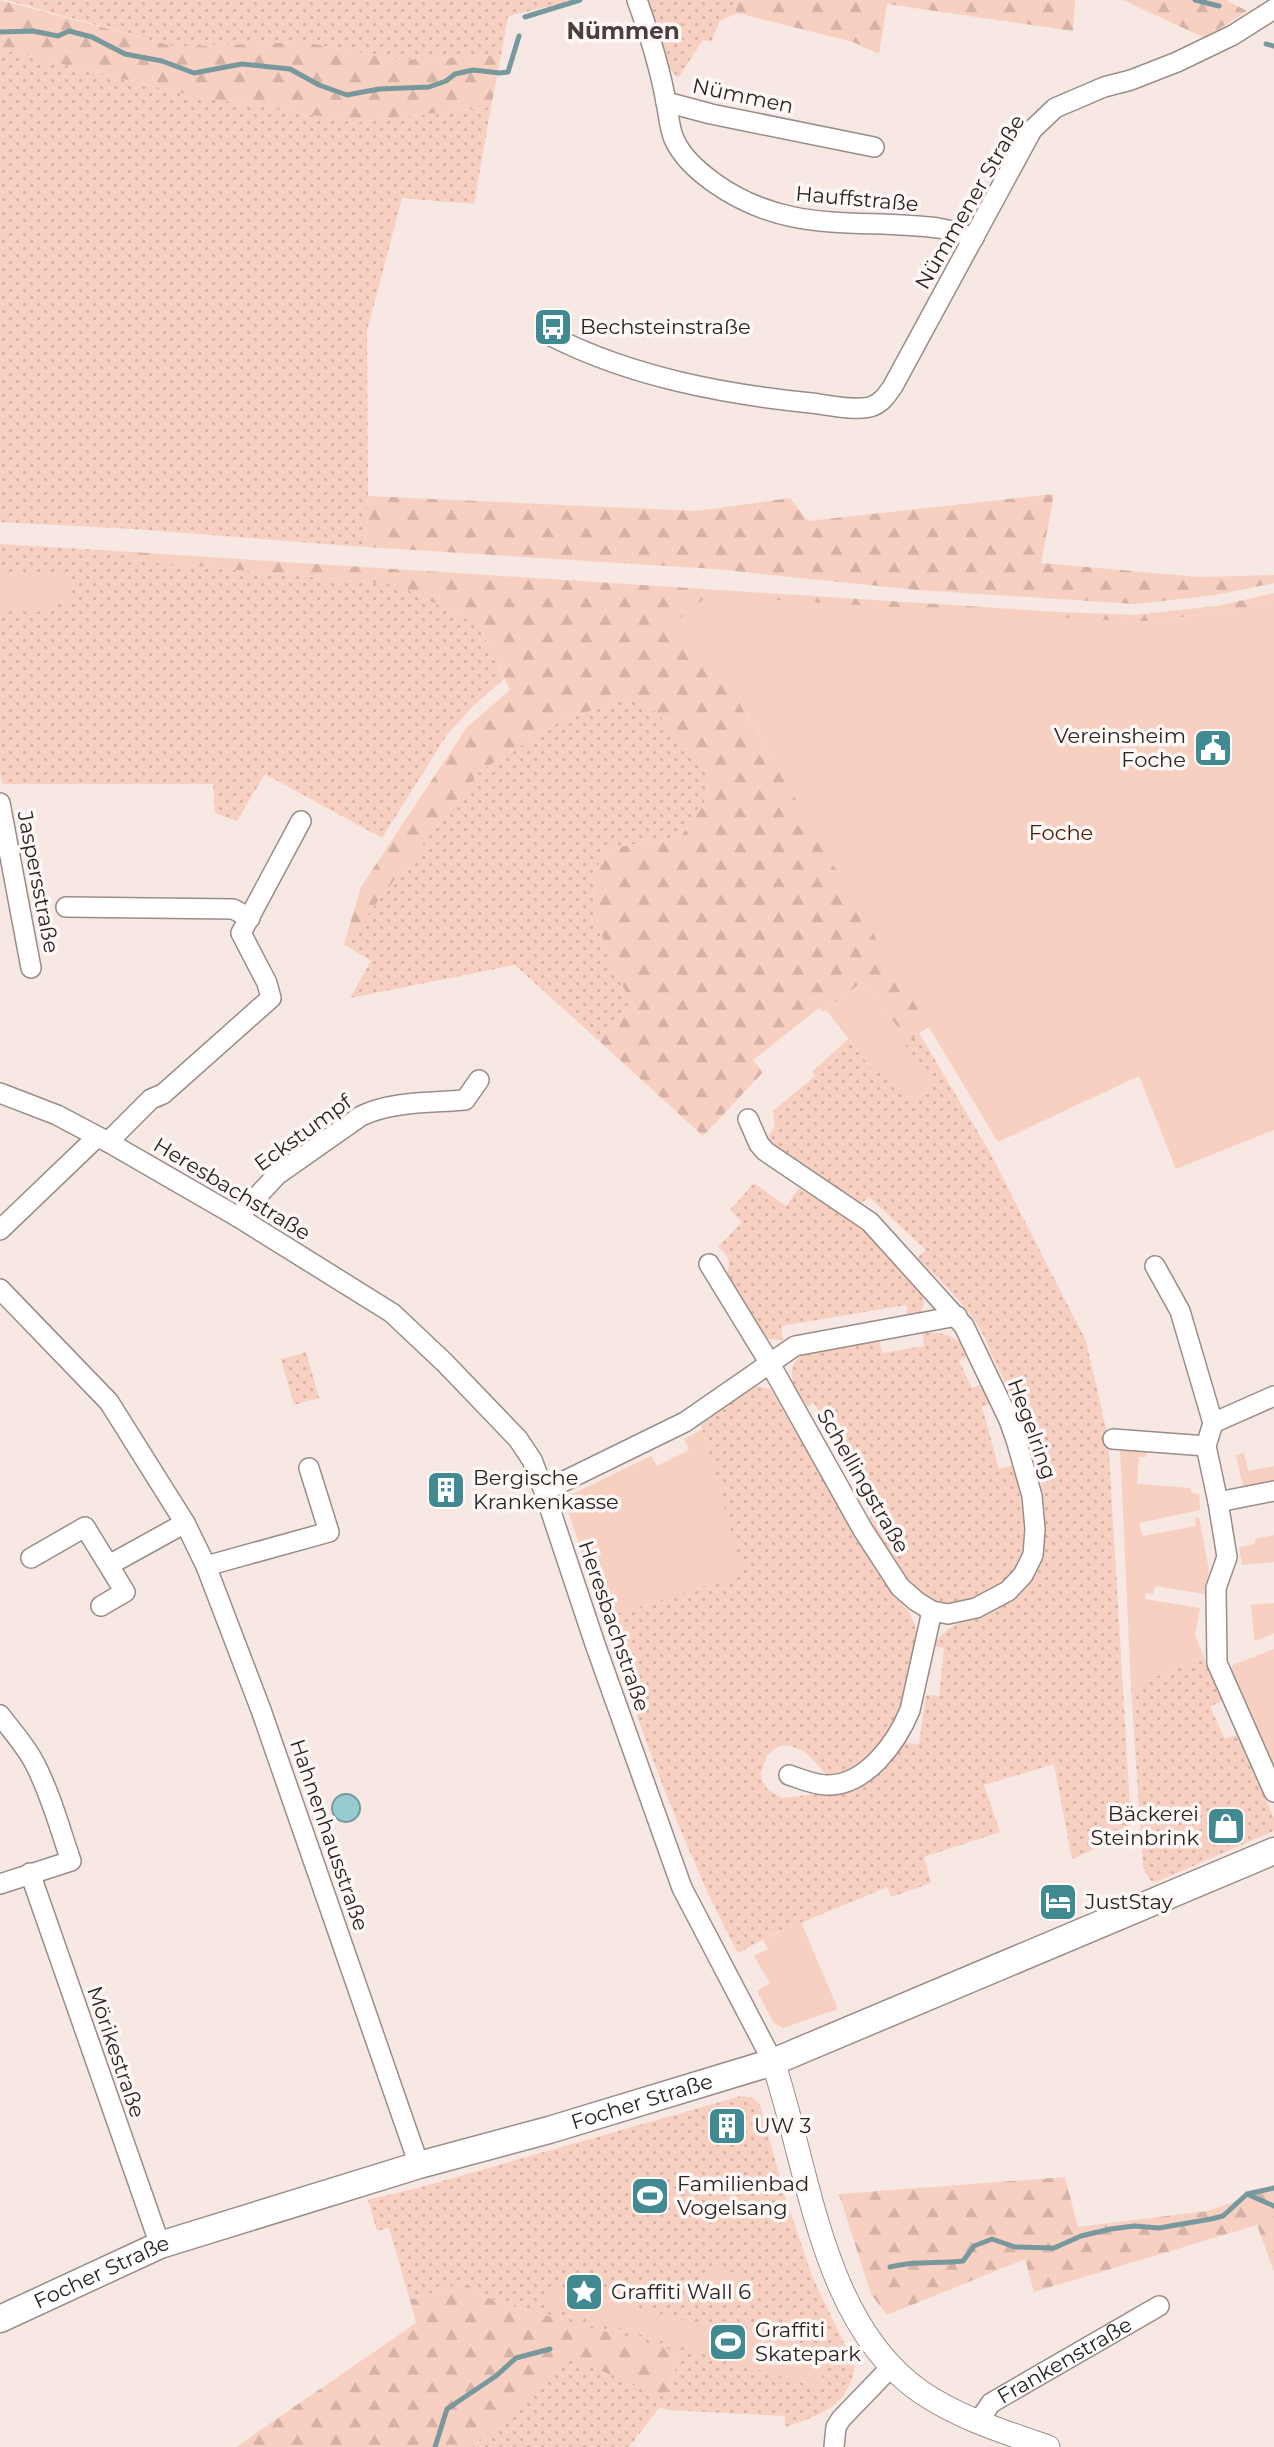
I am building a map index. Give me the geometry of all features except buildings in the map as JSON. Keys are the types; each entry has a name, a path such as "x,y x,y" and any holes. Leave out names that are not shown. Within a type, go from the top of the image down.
{"main road":[{"name":"Focher Straße","path":"0,2319 160,2245 419,2165 549,2130 772,2062 1274,1851"}],"street":[{"name":"Nümmen","path":"637,0 666,102 874,147"},
{"name":"Nümmener Straße","path":"553,337 634,368 686,384 789,401 860,408 873,406 888,394 1032,130 1055,108 1104,87 1177,62 1233,35 1274,9"},
{"name":"Hauffstraße","path":"666,102 673,138 687,159 723,189 754,206 808,221 941,228 974,238"},
{"name":"Jaspersstraße","path":"0,803 31,968"},
{"path":"0,1230 151,1099 163,1094 271,998 267,983 242,933 301,821"},
{"path":"66,906 233,909 250,918"},
{"name":"Eckstumpf","path":"238,1217 277,1175 361,1116 388,1107 465,1100 479,1080"},
{"name":"Heresbachstraße","path":"0,1093 57,1115 102,1140 238,1217 392,1312 518,1439 532,1460 544,1491 678,1878 772,2062"},
{"name":"Hegelring","path":"748,1119 765,1151 870,1222 957,1316 971,1338 1013,1431 1032,1496 1035,1529 1033,1555 1023,1575 996,1600 948,1614 932,1611"},
{"name":"Schellingstraße","path":"709,1264 769,1362 863,1530 900,1587 932,1611"},
{"path":"1155,1266 1180,1311 1213,1423 1206,1446 1227,1557 1216,1588 1217,1663 1274,1792"},
{"name":"Hahnenhausstraße","path":"0,1289 109,1402 185,1524 206,1566 261,1710 419,2165"},
{"path":"544,1491 685,1422 795,1346 957,1316"},
{"path":"1213,1423 1274,1396"},
{"path":"1113,1439 1206,1446"},
{"path":"206,1566 329,1532 309,1468"},
{"path":"1218,1502 1274,1491"},
{"path":"108,1565 185,1524"},
{"path":"31,1558 85,1527 125,1592 101,1606"},
{"path":"789,1775 826,1785 836,1784 847,1781 866,1769 887,1751 910,1710 932,1611"},
{"path":"0,1715 35,1764 51,1801 71,1861 0,1884"},
{"name":"Mörikestraße","path":"30,1873 160,2245"},
{"name":"Frankenstraße","path":"772,2062 835,2273 851,2308 876,2349 891,2367 919,2391 947,2408 1048,2447"},
{"name":"Frankenstraße","path":"978,2422 991,2403 1159,2306"},
{"path":"834,2447 836,2427 841,2419 891,2367"}],"green space":[{"path":"0,0 176,47 303,42 401,60 501,55 491,107 356,122 189,95 0,49"},
{"path":"6,0 577,0 508,16 501,55 401,60 303,42 176,47"},
{"path":"644,0 732,0 737,13 720,21 711,42 703,40 678,78 664,62"},
{"path":"732,0 1075,0 1073,31 887,4 879,54 853,42 737,13"},
{"path":"1123,0 1226,0 1247,11 1205,38"},
{"path":"0,49 189,95 356,122 491,107 474,204 402,198 367,331 368,496 365,547 133,529 0,522"},
{"path":"1054,494 1041,563 1200,577 1274,575 1274,583 1215,595 1135,604 917,590 715,569 365,547 368,496 697,511 790,498 808,521"},
{"path":"0,544 132,552 132,560 398,585 479,625 504,679 473,706 446,736 382,838 265,774 237,821 215,813 213,784 3,784 0,774"},
{"path":"132,552 1059,612 1134,615 1217,606 1274,593 1274,602 1219,613 1136,622 1059,619 739,691 740,704 929,1026 909,1041 862,982 823,1012 819,1008 753,1060 763,1072 703,1136 598,1040 635,1007 615,973 594,913 593,874 608,849 681,836 703,806 711,777 657,712 628,698 563,720 480,771 344,944 361,887 467,727 510,690 479,625 398,585 131,560"},
{"path":"0,573 69,574 69,604 51,604 50,612 0,611"},
{"name":"Foche","path":"707,596 1136,622 1219,613 1274,602 1274,1130 1176,1169 1139,1076 998,1142 883,951 740,703 739,691 730,691 674,624"},
{"path":"628,698 657,712 711,776 703,806 681,836 608,849 593,874 594,913 615,973 635,1007 598,1040 515,965 350,998 371,961 344,944 480,771 563,720"},
{"path":"862,982 909,1041 905,1045 935,1081 909,1101 878,1066 872,1069 826,1010"},
{"path":"919,1033 989,1151 1086,1341 1108,1437 1131,1825 1090,1841 1093,1850 1072,1859 1054,1764 984,1785 1000,1832 924,1857 931,1883 891,1897 887,1887 774,1934 738,1953 698,1872 681,1830 603,1618 742,1574 701,1425 752,1385 770,1389 856,1534 915,1625 917,1643 901,1708 883,1741 861,1764 845,1773 827,1775 804,1751 788,1745 779,1746 767,1755 761,1773 762,1781 768,1790 782,1798 825,1793 902,1743 919,1744 926,1695 939,1696 944,1648 932,1646 952,1627 1015,1597 1025,1587 1038,1562 1045,1535 1039,1475 1020,1416 976,1322 946,1286 917,1258 926,1250 869,1197 859,1205 771,1146 767,1139 775,1126 773,1111 815,1076 812,1072 848,1039 872,1069"},
{"path":"754,1183 786,1206 799,1188 873,1234 923,1293 924,1305 919,1315 908,1316 906,1305 781,1326 783,1340 769,1339 763,1335 725,1278 729,1261 718,1247 742,1222 730,1210"},
{"path":"922,1332 950,1336 970,1355 959,1361 972,1388 984,1383 994,1402 982,1407 999,1469 1014,1465 1022,1507 1022,1550 1011,1576 995,1593 965,1602 951,1603 931,1599 919,1593 896,1569 864,1520 876,1513 814,1403 803,1409 792,1378 794,1364 806,1353 879,1340 882,1353 924,1346"},
{"path":"306,1352 319,1398 294,1405 281,1359"},
{"path":"702,1429 743,1574 603,1618 566,1504 570,1495 651,1456 657,1466 689,1450 684,1439"},
{"path":"1120,1447 1147,1448 1146,1457 1139,1457 1137,1484 1191,1488 1191,1493 1199,1494 1200,1510 1139,1523 1143,1536 1196,1526 1195,1518 1199,1517 1209,1570 1205,1594 1155,1586 1153,1594 1146,1593 1145,1599 1200,1608 1195,1635 1204,1657 1131,1687"},
{"path":"1244,1453 1248,1471 1274,1466 1274,1487 1244,1492 1236,1455"},
{"path":"1274,1535 1274,1562 1242,1565 1239,1547 1255,1544 1255,1539"},
{"path":"1274,1603 1274,1633 1256,1641 1251,1605"},
{"path":"1274,1649 1274,1772 1229,1673 1233,1665"},
{"path":"1204,1657 1223,1700 1210,1707 1225,1739 1239,1734 1274,1819 1274,1831 1156,1882 1150,1880 1143,1868 1131,1687"},
{"path":"801,1922 838,2009 783,2028 774,2023 757,1991 770,1983 754,1956 768,1949 763,1940"},
{"path":"741,2096 752,2097 760,2105 785,2196 812,2276 855,2366 846,2391 839,2400 821,2413 785,2427 785,2416 668,2410 660,2407 629,2447 472,2447 570,2357 666,2397 681,2353 511,2306 486,2297 464,2282 410,2300 389,2228 377,2231 368,2200"},
{"path":"1065,2177 1078,2227 1208,2211 1274,2187 1274,2272 1257,2225 1034,2292 1025,2259 887,2315 871,2294 839,2194"},
{"path":"714,2264 754,2282 744,2303 704,2286"},
{"path":"464,2282 486,2297 511,2306 681,2352 666,2397 570,2358 472,2447 236,2447 416,2323 410,2300"},
{"name":"Graffiti Skatepark","path":"551,2285 710,2328 724,2321 830,2352 819,2388 545,2306"}],"water":[{"path":"346,1794 356,1798 360,1808 356,1818 346,1822 336,1818 332,1808 336,1798"}],"waterway":[{"path":"525,17 580,0"},
{"path":"1195,0 1219,6"},
{"path":"0,32 33,31 58,36 69,31 92,37 125,54 162,61 194,73 242,64 290,69 319,85 347,95 379,89 429,87 446,81 455,74 473,70 508,72 519,36"},
{"path":"1266,44 1274,46"},
{"path":"890,2267 963,2261 974,2246 992,2239 1015,2247 1054,2248 1081,2236 1111,2229 1134,2226 1159,2228 1211,2219 1223,2216 1247,2194 1274,2188"},
{"path":"1249,2195 1274,2206"},
{"path":"435,2447 447,2409 496,2376 516,2358 550,2349"}],"place":[{"name":"Bechsteinstraße","path":"553,327"},
{"name":"Vereinsheim Foche","path":"1213,748"},
{"name":"Bergische Krankenkasse","path":"446,1490"},
{"name":"Bäckerei Steinbrink","path":"1226,1826"},
{"name":"JustStay","path":"1058,1902"},
{"name":"UW 3","path":"727,2126"},
{"name":"Familienbad Vogelsang","path":"650,2196"},
{"name":"Graffiti Wall 6","path":"584,2292"},
{"name":"Graffiti Skatepark","path":"728,2342"}],"district":[{"name":"Nümmen","path":"623,31"}]}
